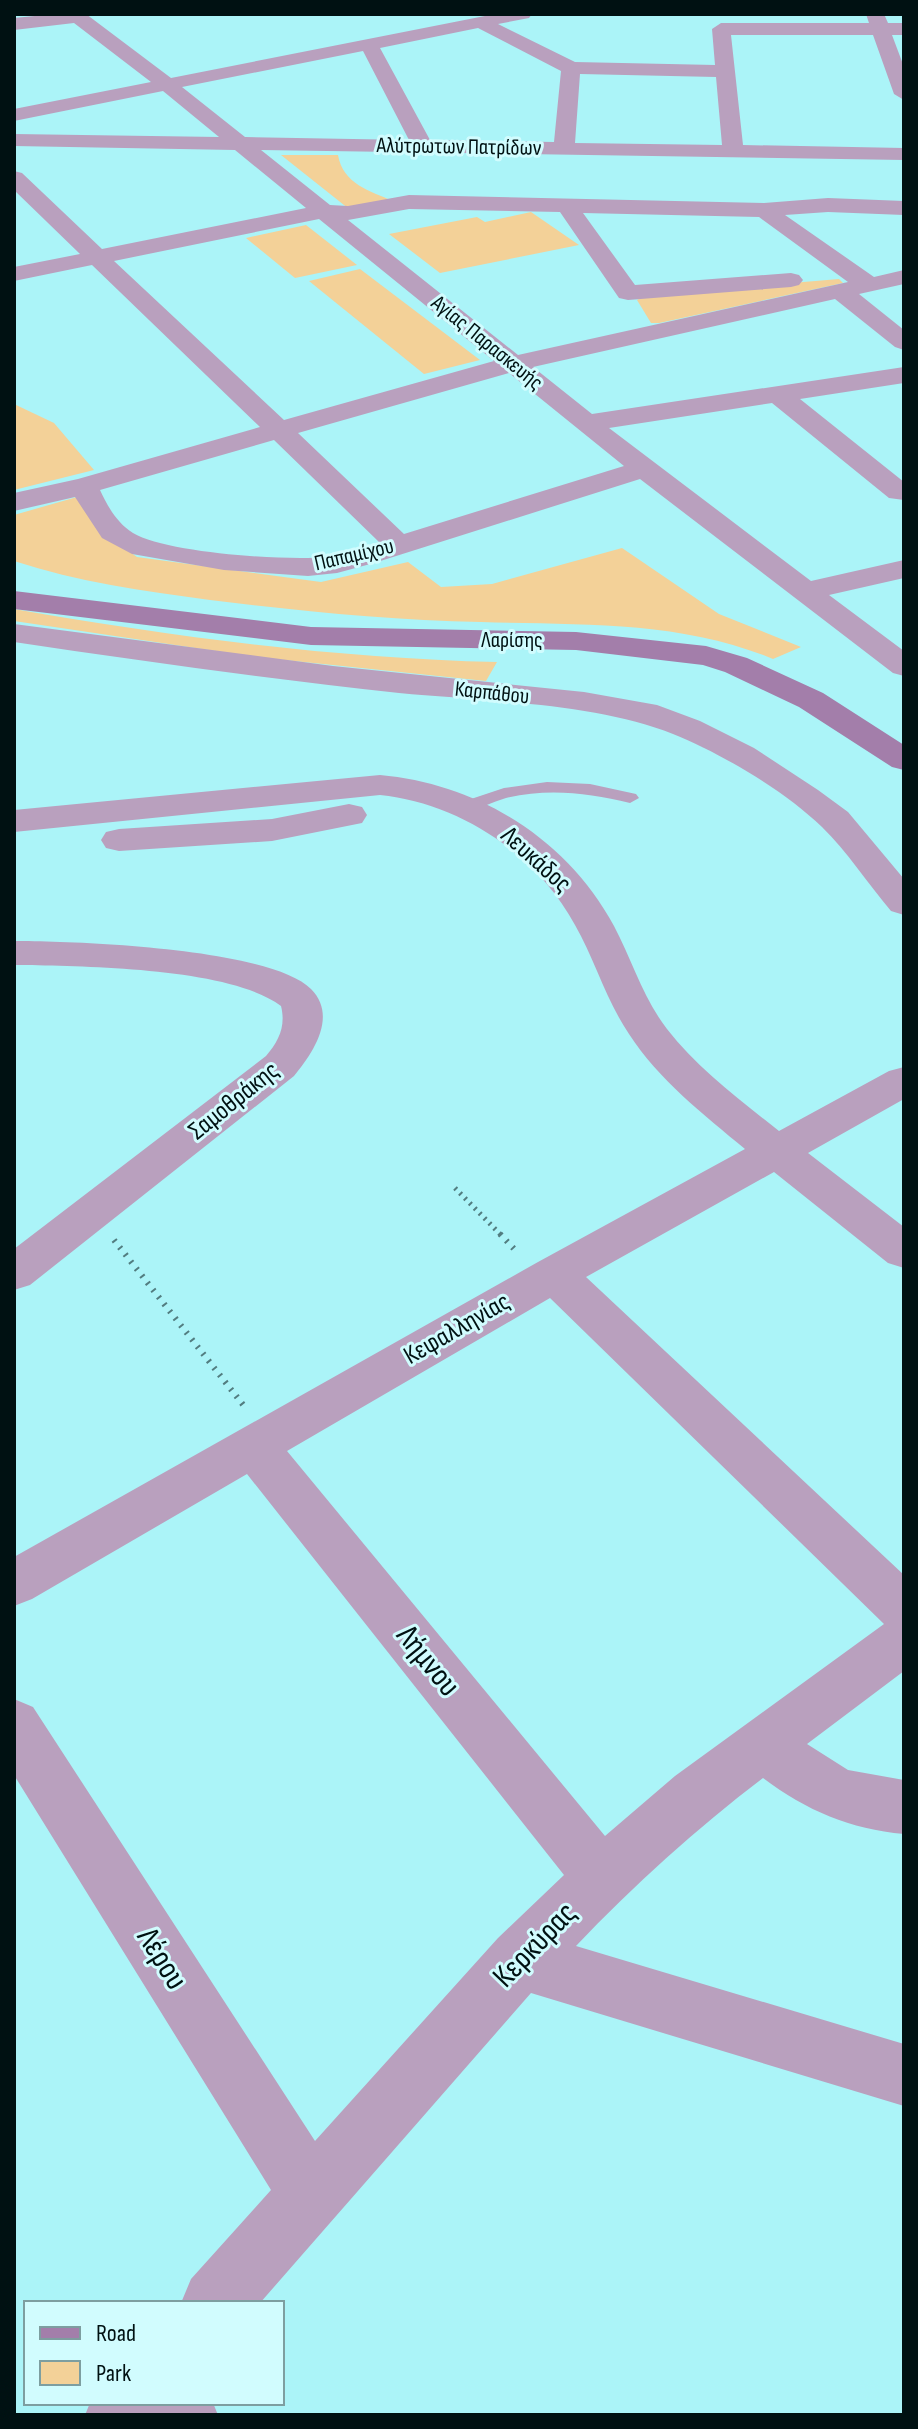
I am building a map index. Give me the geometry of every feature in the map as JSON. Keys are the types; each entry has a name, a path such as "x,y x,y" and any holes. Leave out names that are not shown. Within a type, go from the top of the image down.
{"main road":[{"name":"Λαρίσης","path":"14,582 95,608"},
{"name":"Λαρίσης","path":"14,600 311,636 576,641 706,656 736,665 811,700 904,760"}],"street":[{"path":"14,115 523,14"},
{"path":"14,24 76,15"},
{"name":"Αγίας Παρασκευής","path":"76,15 644,469 904,666"},
{"path":"479,22 571,68 725,71"},
{"path":"878,22 904,94"},
{"path":"733,152 721,29 878,22 904,29"},
{"path":"368,44 423,146"},
{"path":"564,149 571,68"},
{"name":"Αλύτρωτων Πατρίδων","path":"14,140 242,147 423,146 904,154"},
{"path":"242,147 345,158 682,163 904,161"},
{"path":"14,178 399,545"},
{"path":"372,187 409,202"},
{"path":"712,188 735,209"},
{"path":"14,274 324,211 348,213 409,202 764,210 828,205 904,208"},
{"path":"567,206 628,293 651,334"},
{"path":"764,210 855,284 904,342"},
{"path":"14,502 84,486 511,364 651,334 855,284 904,277"},
{"path":"628,293 855,284"},
{"path":"586,423 904,375"},
{"path":"779,395 902,491"},
{"name":"Παπαμίχου","path":"84,486 93,507 116,535 138,547 305,567 327,566 644,469"},
{"path":"14,510 49,495"},
{"path":"805,591 904,569"},
{"name":"Καρπάθου","path":"14,633 333,676 597,704 645,712 688,728 742,755 806,797 843,829 904,903"},
{"name":"Λευκάδος","path":"14,821 380,785 424,791 465,807 516,838 563,880 595,925 622,989 653,1038 686,1072 775,1150 904,1251"},
{"path":"14,831 68,843 272,830 349,815"},
{"name":"Σαμοθράκης","path":"14,953 82,955 226,971 272,982 298,999 301,1012 301,1033 295,1049 280,1066 14,1273"},
{"name":"Κεφαλληνίας","path":"14,1583 549,1276 904,1081"},
{"path":"549,1276 904,1609"},
{"name":"Λήμνου","path":"262,1442 602,1877"},
{"name":"Κερκύρας","path":"217,2301 519,1959 602,1877 695,1795 904,1640"},
{"name":"Λέρου","path":"14,1725 310,2193"},
{"path":"765,1746 827,1792 868,1805 904,1807"},
{"path":"519,1959 904,2075"}],"lane":[{"path":"465,807 495,795 556,789 604,791 630,798"}],"path":[{"path":"455,1188 549,1276"},
{"path":"93,1214 262,1442"}],"green space":[{"path":"281,155 338,155 345,173 352,180 393,201 349,209"},
{"path":"531,212 579,245 440,273 389,234 477,217 485,222"},
{"path":"306,225 357,265 295,278 246,238"},
{"path":"360,269 480,360 424,374 309,281"},
{"path":"839,279 843,283 659,323 651,323 637,300 647,295"},
{"path":"14,404 54,423 94,470 14,490"},
{"path":"77,497 99,530 137,557 321,582 408,562 441,587 492,584 622,548 719,614 801,647 773,659 702,637 629,627 413,619 278,608 111,585 14,561 14,515"},
{"path":"14,609 134,629 315,651 497,662 486,681 256,657 14,621"}]}
